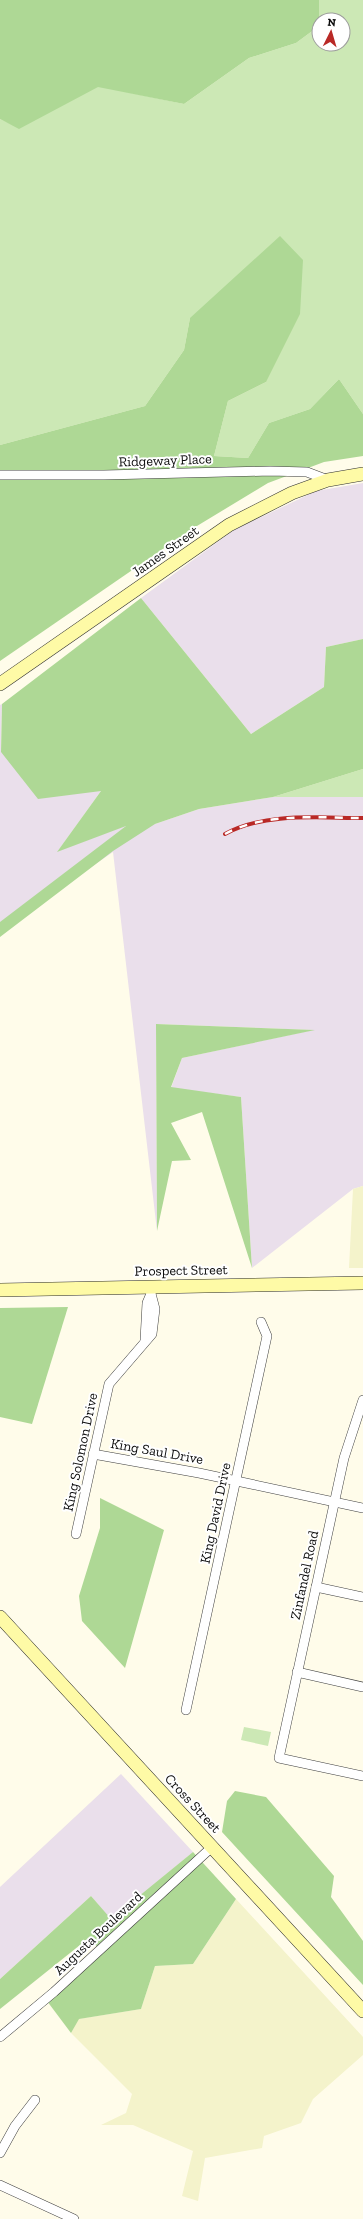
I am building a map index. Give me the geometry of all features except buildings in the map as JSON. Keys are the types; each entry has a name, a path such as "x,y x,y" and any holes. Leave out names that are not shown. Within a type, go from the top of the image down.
{"street":[{"name":"Ridgeway Place","path":"0,475 104,475 270,471 307,472 328,480"},
{"name":"James Street","path":"0,684 229,525 292,493 328,480 363,474"},
{"name":"Prospect Street","path":"0,1290 150,1291 363,1283"},
{"name":"King Solomon Drive","path":"76,1534 109,1384 145,1340 152,1334 155,1309 150,1291"},
{"name":"King David Drive","path":"186,1710 267,1336 261,1322"},
{"name":"Zinfandel Road","path":"363,1400 344,1458 279,1758 363,1776"},
{"name":"King Saul Drive","path":"93,1454 236,1481 363,1508"},
{"path":"316,1587 363,1597"},
{"name":"Cross Street","path":"0,1617 363,2011"},
{"path":"297,1672 363,1686"},
{"name":"Augusta Boulevard","path":"0,2037 54,1992 212,1847"},
{"path":"0,2153 15,2126 34,2100"},
{"path":"0,2185 74,2219"}],"shaded area":[{"path":"363,483 363,639 326,647 324,687 251,734 141,598 234,530 316,491"},
{"path":"2,704 1,752 101,791 58,851 127,825 155,824 199,809 273,797 363,797 363,1186 353,1189 252,1268 241,1097 171,1088 182,1058 313,1030 156,1024 157,1231 113,852 0,930 0,705"},
{"path":"121,1774 193,1852 111,1920 91,1896 0,1979 0,1887"}],"green space":[{"path":"0,0 319,0 319,12 311,12 311,32 296,43 249,58 184,104 98,87 19,129 0,119"},
{"path":"319,0 363,0 363,414 339,379 310,409 269,423 248,458 214,456 228,401 266,382 190,318 184,350 145,406 0,445 0,119 19,128 98,86 184,104 249,58 296,43 311,32 311,52 351,52 351,12 319,12"},
{"path":"280,236 303,260 300,314 266,382 228,401 214,456 248,458 269,423 310,409 339,379 363,414 363,456 324,462 268,483 192,529 0,661 0,445 145,406 184,350 190,318"},
{"path":"141,598 251,734 324,687 326,647 363,639 363,769 273,797 199,809 155,824 113,851 0,937 0,922 126,826 57,852 101,791 38,799 1,752 2,704"},
{"path":"363,769 363,797 273,797"},
{"path":"156,1024 315,1030 182,1058 171,1087 241,1097 252,1268 202,1112 171,1123 191,1160 172,1161 157,1231"},
{"path":"363,1186 363,1268 349,1268 353,1189"},
{"path":"68,1307 32,1424 0,1417 0,1308"},
{"path":"100,1498 164,1530 125,1668 82,1621 79,1596 100,1528"},
{"path":"244,1727 271,1732 268,1746 241,1740"},
{"path":"235,1791 266,1797 334,1876 331,1897 363,1941 363,1985 222,1832 227,1801"},
{"path":"193,1852 236,1899 193,1964 155,1966 141,2009 79,2019 71,2033 47,2001 100,1951 90,1937 0,2009 0,1979 91,1896 111,1919"},
{"path":"236,1899 363,2037 363,2055 313,2099 301,2123 264,2136 262,2148 205,2158 198,2201 182,2196 193,2151 133,2125 101,2125 126,2113 132,2094 71,2033 78,2019 141,2009 155,1966 193,1964"}],"railway":[{"path":"225,834 257,822 275,819 311,817 363,818"}]}
